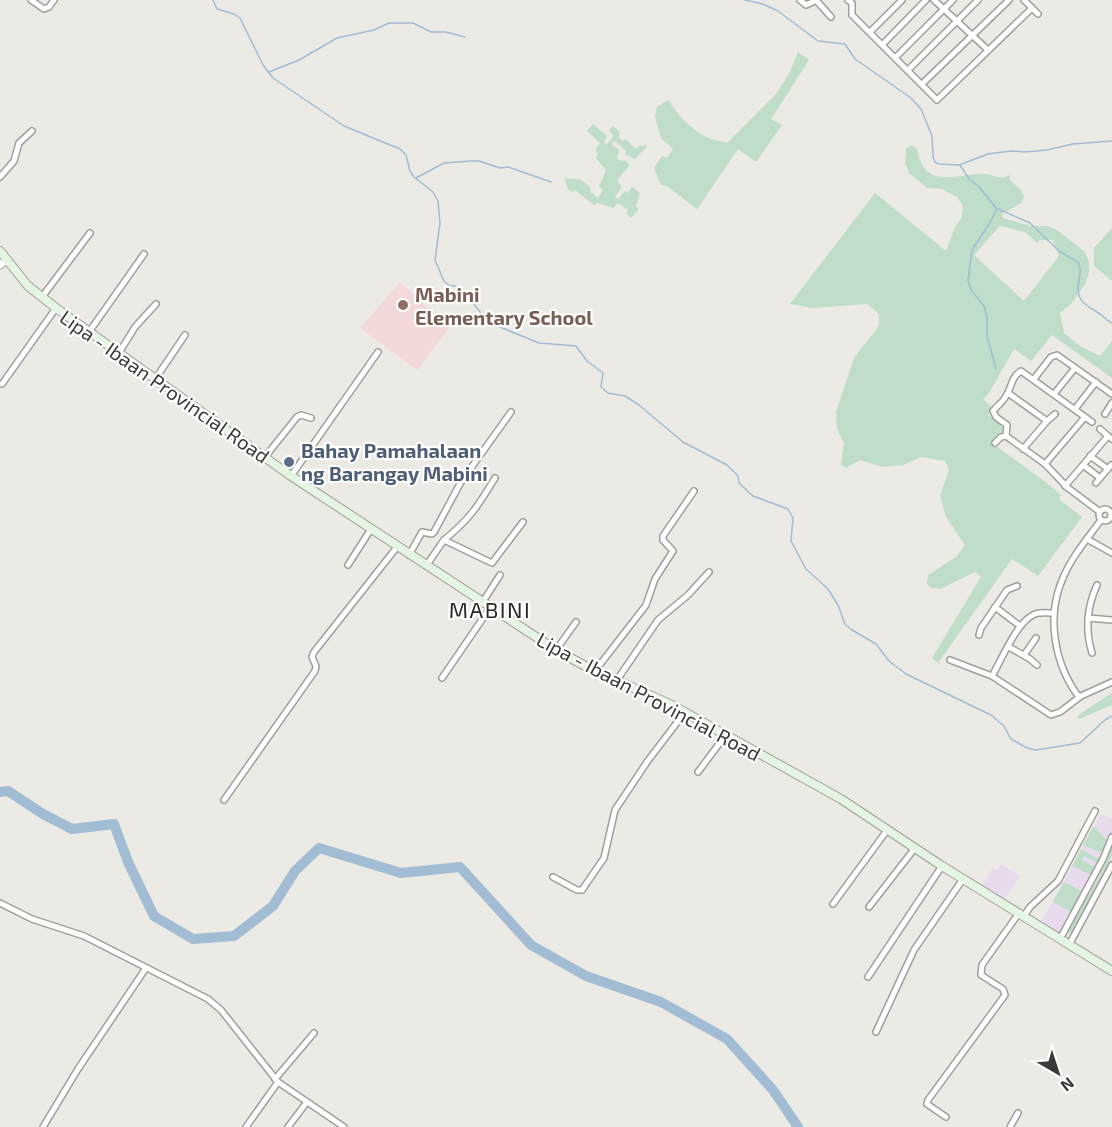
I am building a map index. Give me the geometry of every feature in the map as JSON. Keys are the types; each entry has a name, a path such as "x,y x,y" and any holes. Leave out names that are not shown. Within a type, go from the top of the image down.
{"main road":[{"name":"Lipa - Ibaan Provincial Road","path":"0,251 28,286 56,308 265,458 482,603 594,671 660,699 841,799 942,866 1112,971"}],"street":[{"path":"31,0 50,13"},
{"path":"44,9 49,7 54,0"},
{"path":"800,0 806,5 816,0 831,17"},
{"path":"848,0 852,3 852,15 943,105"},
{"path":"870,32 902,0"},
{"path":"883,44 926,0"},
{"path":"934,0 988,50"},
{"path":"896,57 953,0"},
{"path":"908,70 978,0"},
{"path":"922,84 1009,0"},
{"path":"1024,0 1038,14"},
{"path":"938,100 1032,8"},
{"path":"0,177 14,161 19,143 32,131"},
{"path":"42,297 90,233"},
{"path":"89,332 144,254"},
{"path":"0,265 8,259"},
{"path":"119,353 135,327 156,304"},
{"path":"2,384 56,308"},
{"path":"156,378 185,335"},
{"path":"291,476 378,352"},
{"path":"1034,379 1055,355 1112,394"},
{"path":"1054,394 1075,368"},
{"path":"1006,436 1007,425 993,411 1008,393 1009,386 1019,371 1024,372 1092,422"},
{"path":"1075,409 1096,382"},
{"path":"1008,393 1047,421"},
{"path":"1105,414 1112,403"},
{"path":"409,555 420,533 432,534 434,532 461,482 511,412"},
{"path":"1023,449 1054,414"},
{"path":"265,458 297,417 302,415 311,418"},
{"path":"1045,464 1085,417"},
{"path":"1065,486 1090,456 1110,437 1100,429"},
{"path":"995,443 1000,437 1006,436 1045,464 1065,486 1100,512 1101,520 1063,577 1054,613 1055,636 1060,661 1078,697"},
{"path":"1083,465 1098,480 1109,467 1090,456"},
{"path":"426,566 444,540 465,523 473,513 495,478"},
{"path":"594,671 650,599 655,579 673,551 663,540 663,536 694,491"},
{"path":"1100,512 1110,508 1112,515 1111,519 1101,520"},
{"path":"444,540 492,563 524,522"},
{"path":"348,565 371,530"},
{"path":"1087,539 1112,553"},
{"path":"224,800 315,671 316,666 312,657 314,652 398,547"},
{"path":"617,680 658,621 688,595 709,572"},
{"path":"482,603 500,575"},
{"path":"1092,653 1088,618 1090,602 1097,585"},
{"path":"979,635 1007,590 1017,586"},
{"path":"995,607 1020,626"},
{"path":"442,678 490,608"},
{"path":"992,676 1020,626 1036,614 1054,613"},
{"path":"1088,618 1112,620"},
{"path":"556,650 576,622"},
{"path":"1024,655 1036,638"},
{"path":"1009,647 1037,665"},
{"path":"950,660 992,676 1052,715 1057,714 1078,697 1112,682"},
{"path":"553,878 577,890 582,890 604,858 615,810 684,712"},
{"path":"698,772 725,736"},
{"path":"946,1117 931,1108 927,1104 928,1100 1005,995 1003,988 981,975 982,965 1022,915 1058,881 1095,811"},
{"path":"833,904 888,829"},
{"path":"1060,939 1104,860 1112,837"},
{"path":"869,907 915,848"},
{"path":"1069,945 1112,865"},
{"path":"868,977 942,866"},
{"path":"876,1032 914,950 963,879"},
{"path":"0,903 32,919 84,936 208,999 221,1010 276,1081 344,1127"},
{"path":"43,1127 78,1069 146,968"},
{"path":"246,1127 276,1081 314,1033"},
{"path":"288,1127 307,1102"},
{"path":"1010,1127 1017,1113"}],"shaded area":[{"name":"Mabini Elementary School","path":"400,282 450,327 417,370 360,328"},
{"path":"1101,814 1112,818 1112,834 1109,843 1059,937 1040,924"},
{"path":"1001,864 1020,876 1004,900 980,888 993,868 997,870"}],"green space":[{"path":"798,52 809,60 771,119 782,125 756,162 738,149 697,209 667,186 661,185 654,168 662,156 667,158 673,149 661,138 655,117 657,107 668,100 696,131 708,138 727,143 776,94 789,74"},
{"path":"593,124 607,136 604,142 607,144 614,136 609,131 613,126 620,132 618,137 623,141 626,139 636,149 641,145 647,146 635,159 625,154 626,151 615,141 611,144 619,150 617,159 625,160 630,165 617,180 622,187 615,197 618,199 625,191 628,193 632,187 640,193 636,206 639,209 631,218 626,213 628,210 618,203 613,208 598,203 594,205 575,190 572,192 568,189 564,178 582,181 598,198 603,190 599,186 606,170 596,158 598,154 595,150 600,143 587,131"},
{"path":"912,145 917,149 926,170 932,175 949,177 982,174 1003,178 1010,175 1010,180 1022,191 1024,198 1021,203 1002,214 1003,218 1031,226 1048,226 1057,230 1085,252 1089,262 1089,273 1085,284 1071,304 1060,313 1064,333 1080,346 1100,356 1112,341 1112,378 1052,335 1031,361 1014,349 989,393 983,399 992,407 988,415 1000,423 1003,431 992,443 1047,483 1061,495 1059,499 1082,517 1038,576 1012,559 938,663 932,658 981,577 975,572 940,589 931,588 927,584 928,575 956,557 965,545 946,517 940,496 949,470 945,461 921,457 903,465 882,467 860,460 846,468 841,465 844,443 837,429 836,412 854,358 879,326 879,314 867,304 812,308 790,304 875,193 946,251 955,227 962,217 963,206 957,197 942,189 927,188 909,173 905,163 906,148","holes":["1000,226 1025,232 1037,243 1040,240 1053,240 1059,256 1024,301 974,255"]},
{"path":"1112,228 1112,281 1094,266 1094,248"},
{"path":"1112,693 1112,705 1079,719 1077,716"},
{"path":"1093,827 1107,840 1102,853 1083,845"},
{"path":"1112,847 1112,856 1070,934 1068,931 1100,875"},
{"path":"1081,849 1099,859 1097,863 1084,856 1082,860 1095,867 1091,875 1072,866"},
{"path":"1064,882 1082,891 1071,912 1053,902"}],"waterway":[{"path":"213,0 217,9 240,18 263,65 273,78 344,126 400,149 406,155 414,177 433,192 438,201 440,223 435,260 444,281 450,286 463,290 484,317 495,325 539,343 576,346 587,361 603,373 601,387 608,393 625,396 683,442 727,465 738,476 739,483 753,496 788,509 793,518 791,541 806,569 828,589 838,605 845,624 876,644 889,661 906,674 991,715 1004,726 1011,739 1027,748 1036,750 1080,743 1112,716"},
{"path":"745,0 763,4 778,11 818,41 845,44 855,59 911,98 921,109 932,136 933,157 939,164 959,165 988,154 1047,150 1073,144 1112,141"},
{"path":"269,72 299,60 337,38 374,30 389,23 413,23 431,32 446,32 465,37"},
{"path":"416,178 444,163 479,161 500,168 508,167 551,182"},
{"path":"960,165 969,179 979,187 996,208 1030,223 1059,251 1079,263 1079,296 1086,305 1112,323"},
{"path":"996,210 972,250 968,280 971,290 984,306 987,336 996,369"},
{"path":"0,792 8,791 43,814 72,829 114,824 128,862 154,916 193,939 234,936 273,906 295,871 319,848 401,873 460,867 531,945 586,976 661,1002 727,1039 773,1090 798,1127"}],"place":[{"name":"Mabini Elementary School","path":"403,305"},
{"name":"Bahay Pamahalaan ng Barangay Mabini","path":"289,462"}],"district":[{"name":"MABINI","path":"490,609"}]}
